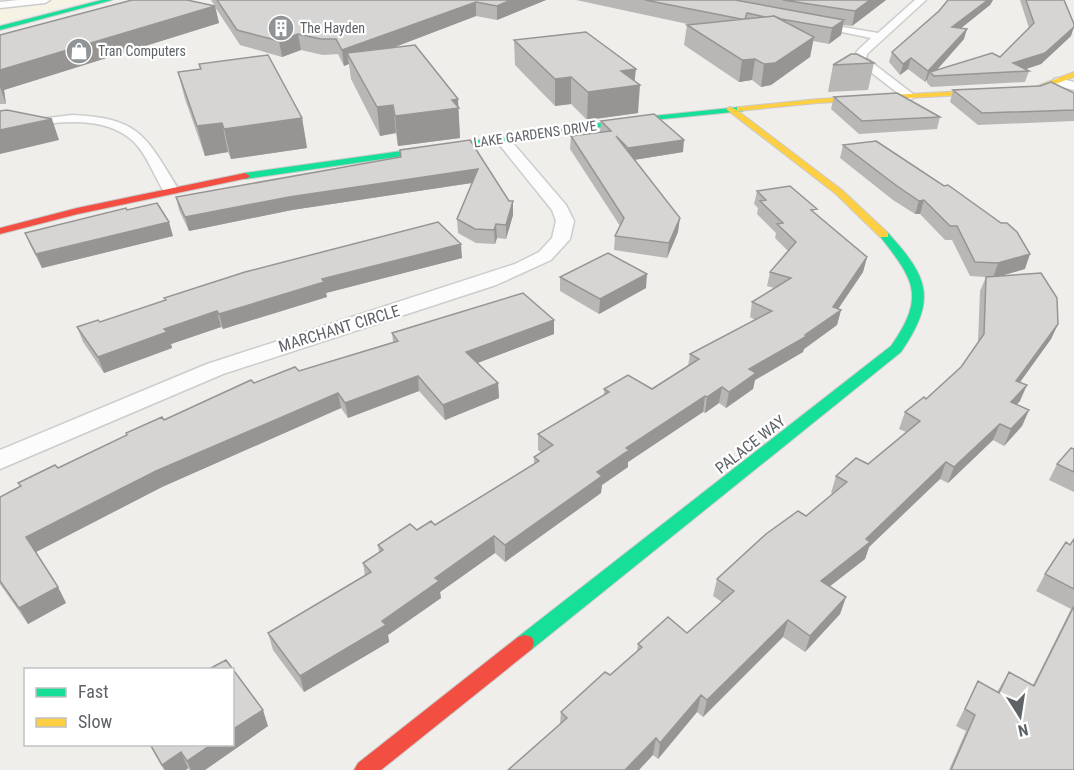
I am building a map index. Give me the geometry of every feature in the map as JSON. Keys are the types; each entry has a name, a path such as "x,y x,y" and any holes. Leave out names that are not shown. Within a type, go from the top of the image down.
{"street":[{"path":"0,5 45,0"},
{"path":"908,97 860,59 861,53 878,36 921,0"},
{"path":"0,28 114,3"},
{"path":"0,37 114,3"},
{"path":"803,23 878,36"},
{"name":"LAKE GARDENS DRIVE","path":"0,231 171,190 308,166 730,108 1036,89 1074,74"},
{"path":"1058,82 1074,86"},
{"name":"PALACE WAY","path":"364,770 896,349 917,322 920,293 909,263 877,225 730,108"},
{"path":"0,128 66,119 101,121 124,128 138,138 171,190"},
{"name":"MARCHANT CIRCLE","path":"0,460 215,369 489,281 545,256 561,239 564,221 560,209 501,138"}],"shaded area":[{"path":"53,0 91,0 0,23 0,6"}],"building":[{"path":"132,0 187,0 215,6 0,70 0,35"},
{"name":"The Hayden","path":"217,0 511,0 497,6 476,2 342,50 336,39 321,39 298,34 279,41 237,30"},
{"path":"645,0 735,0 844,20 832,28 747,13 745,19 741,19"},
{"path":"783,0 870,0 855,11"},
{"path":"948,0 988,0 952,27 967,29 928,71 911,58 903,64 892,52 939,11"},
{"path":"1026,0 1064,0 1074,24 1074,27 1045,53 1013,63 1029,71 934,76 930,72 992,53 1000,57 1034,23"},
{"path":"774,16 814,37 775,63 764,64 755,59 742,60 687,25"},
{"path":"586,32 636,69 621,71 640,85 588,92 571,77 555,79 514,40"},
{"path":"415,45 458,99 452,100 459,108 395,116 393,105 377,107 347,53"},
{"path":"851,54 857,54 874,63 833,65"},
{"path":"268,55 302,118 224,129 222,123 197,126 178,72 201,69 199,64"},
{"path":"1051,82 1074,93 1074,110 982,113 953,90 1040,86"},
{"path":"897,93 940,117 862,121 834,97"},
{"path":"7,110 52,119 0,130 0,111"},
{"path":"654,114 684,140 628,148 616,136 680,218 669,243 615,236 624,218 571,136 611,131 601,121"},
{"path":"470,140 509,201 513,201 506,225 496,224 494,230 475,229 457,219 478,169 289,197 185,217 176,197 401,157 400,150"},
{"path":"876,141 944,186 948,185 1001,223 1007,223 1017,232 1030,254 998,263 975,262 957,226 950,226 924,200 919,201 843,145"},
{"path":"790,186 817,209 811,210 867,257 833,307 841,310 805,335 807,336 749,369 756,373 729,392 722,387 707,397 705,396 626,448 629,450 597,472 602,476 505,545 494,536 435,578 439,581 382,621 386,625 300,676 268,633 371,572 363,563 383,550 378,545 410,524 417,530 431,521 435,525 539,461 534,457 553,445 538,434 609,392 604,389 628,375 652,389 699,359 690,354 772,311 752,302 791,278 770,272 796,242 777,224 783,223 760,201 766,200 757,191"},
{"path":"157,203 169,222 36,254 25,233 126,208 127,210"},
{"path":"438,222 461,244 322,279 324,282 219,314 217,311 164,329 167,332 98,357 77,327 98,320 100,322 166,300 164,298 245,272"},
{"path":"608,253 647,274 600,299 560,277"},
{"path":"1041,273 1057,298 1058,324 1016,381 1027,385 1011,402 1029,410 1011,429 1000,424 954,467 946,462 866,539 870,542 821,581 846,597 810,636 788,620 707,700 701,695 660,743 656,738 625,770 508,770 567,718 561,712 605,672 610,675 642,647 638,644 668,617 687,633 734,591 717,579 766,534 798,511 806,516 847,482 836,476 856,458 868,464 920,421 905,412 924,397 926,399 961,367 984,334 986,277"},
{"path":"523,293 554,320 466,352 498,383 443,405 418,376 345,403 338,393 156,471 26,537 58,587 19,608 0,581 0,497 21,486 18,483 55,465 58,468 127,435 126,433 162,417 164,420 251,380 254,383 295,367 299,371 398,341 392,333"},
{"path":"1071,448 1074,449 1074,472 1057,464"},
{"path":"1074,539 1074,589 1045,574 1066,542 1070,545"},
{"path":"1074,606 1074,770 951,770 975,715 965,709 978,681 999,693 1009,672 1034,686"},
{"path":"226,660 232,668 211,668"},
{"path":"234,671 263,710 234,729"},
{"path":"151,746 209,746 187,761 181,752 162,765"}],"traffic: fast":[{"path":"0,28 109,0"},
{"path":"245,176 643,119 740,109"},
{"path":"525,643 896,349 915,317 918,290 907,264 884,235"}],"traffic: slow":[{"path":"740,109 818,101 1036,89 1074,74"},
{"path":"730,109 839,192 884,235"}],"traffic: jam":[{"path":"0,231 77,211 245,176"},
{"path":"365,770 525,643"}],"place":[{"name":"The Hayden","path":"281,28"},
{"name":"Tran Computers","path":"79,51"}]}
